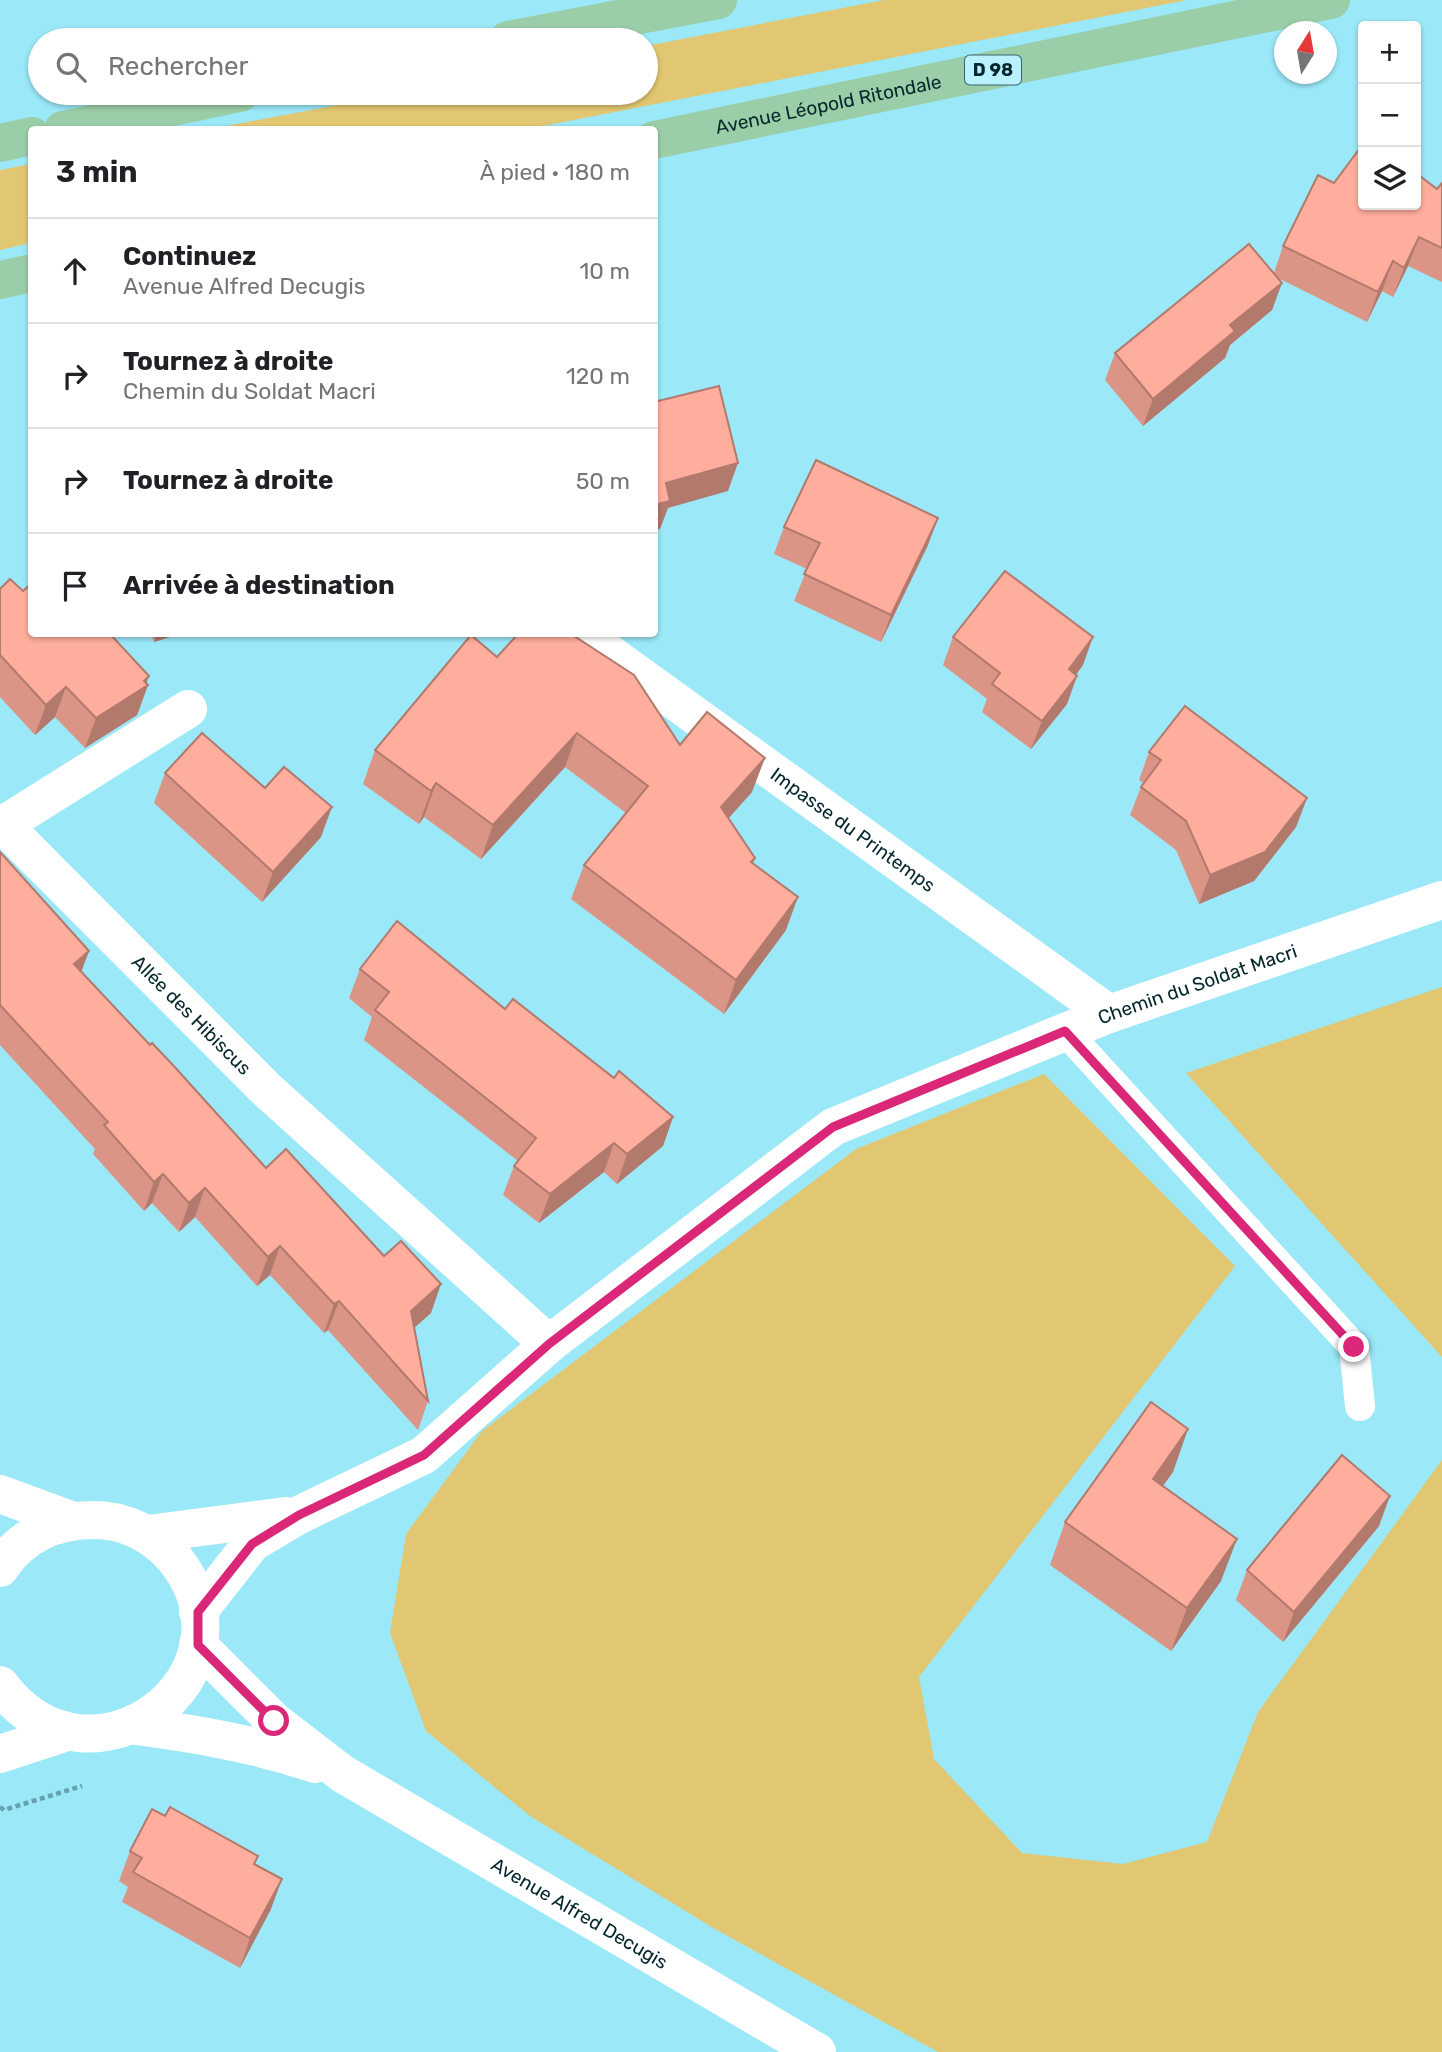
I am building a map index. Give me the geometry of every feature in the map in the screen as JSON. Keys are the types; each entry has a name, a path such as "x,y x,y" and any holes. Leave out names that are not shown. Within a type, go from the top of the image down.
{"highway":[{"path":"571,28 718,0"},
{"name":"Avenue Léopold Ritondale","path":"658,140 1331,0"},
{"path":"82,126 183,105"},
{"path":"0,143 28,137"},
{"path":"0,280 28,274"}],"street":[{"name":"Impasse du Printemps","path":"596,644 1109,1014"},
{"name":"Allée des Hibiscus","path":"188,709 3,825 266,1089 549,1344"},
{"name":"Chemin du Soldat Macri","path":"136,1726 158,1711 177,1692 191,1670 198,1629 252,1544 299,1515 424,1455 549,1344 833,1127 1109,1014 1442,900"},
{"path":"0,1494 71,1520"},
{"name":"Chemin du Soldat Macri","path":"148,1534 299,1515"},
{"path":"0,1568 25,1540 47,1527 71,1520 111,1520 148,1534 167,1549 182,1567 193,1588 198,1629"},
{"name":"Avenue Alfred Decugis","path":"198,1629 274,1721 343,1774 817,2052"},
{"path":"0,1685 13,1702 38,1722 67,1732 102,1735 136,1726"},
{"name":"Avenue Alfred Decugis","path":"136,1726 197,1734 271,1749 343,1774"},
{"path":"0,1754 67,1732"}],"lane":[{"path":"1065,1031 1354,1347 1360,1406"}],"path":[{"path":"0,1807 4,1810 94,1785"}],"shaded area":[{"path":"884,0 1187,0 658,104 658,44"},
{"path":"337,105 651,105 543,126 226,126"},
{"path":"28,165 28,244 0,250 0,170"},
{"path":"1442,987 1442,1357 1186,1073"},
{"path":"1044,1074 1235,1266 919,1677 934,1759 1022,1853 1123,1864 1207,1842 1258,1712 1442,1460 1442,2052 938,2052 715,1929 530,1816 426,1731 390,1633 406,1534 482,1431 856,1149"}],"building":[{"path":"1358,151 1358,210 1421,210 1421,177 1437,189 1442,183 1442,248 1419,237 1404,268 1393,261 1378,292 1283,246 1318,175 1334,183"},
{"path":"1249,244 1282,283 1230,325 1235,331 1153,399 1115,353"},
{"path":"719,386 738,463 666,483 670,501 658,504 658,401"},
{"path":"816,460 938,518 891,615 804,574 820,543 784,527"},
{"path":"1005,571 1093,637 1069,669 1077,676 1042,721 992,684 1000,673 953,637"},
{"path":"10,579 23,591 28,587 28,637 113,637 149,676 144,681 148,685 96,718 66,687 46,705 0,655 0,589"},
{"path":"469,637 473,637 497,657 515,637 576,637 634,675 680,745 707,712 765,758 721,807 755,858 751,862 798,897 736,980 584,865 648,786 577,733 493,825 436,783 431,791 375,750"},
{"path":"1185,706 1307,798 1265,852 1210,875 1186,821 1141,787 1161,760 1149,752"},
{"path":"202,733 265,788 284,767 332,807 273,872 165,773"},
{"path":"0,852 89,951 74,964 150,1045 152,1043 172,1064 266,1168 286,1149 384,1256 401,1241 441,1284 411,1311 428,1401 339,1301 334,1304 280,1246 268,1257 205,1188 189,1203 163,1174 154,1182 104,1125 108,1122 0,1005"},
{"path":"397,921 505,1009 513,999 614,1078 619,1071 673,1117 627,1154 614,1143 550,1194 514,1166 536,1138 375,1010 389,992 360,969"},
{"path":"1151,1402 1188,1429 1153,1479 1237,1539 1187,1608 1065,1522"},
{"path":"1342,1455 1390,1496 1294,1612 1247,1570"},
{"path":"170,1807 258,1856 254,1864 282,1879 250,1938 133,1872 142,1858 130,1851 152,1809 165,1816"}],"route":[{"path":"274,1721 198,1645 198,1612 252,1544 299,1515 424,1455 549,1344 833,1127 1065,1031 1354,1347"}]}
